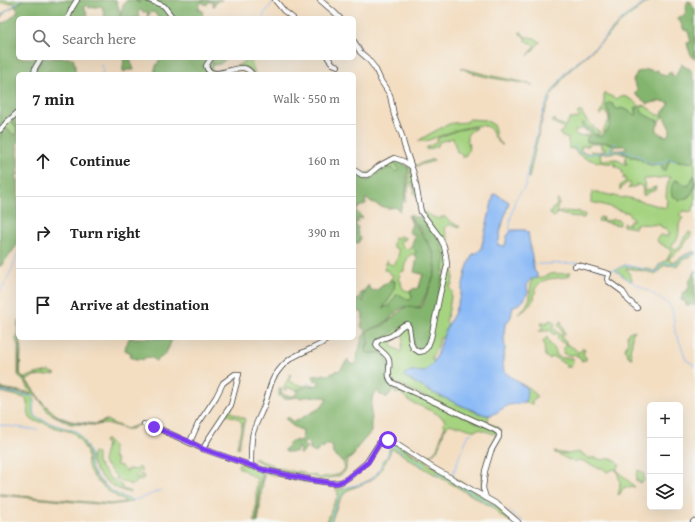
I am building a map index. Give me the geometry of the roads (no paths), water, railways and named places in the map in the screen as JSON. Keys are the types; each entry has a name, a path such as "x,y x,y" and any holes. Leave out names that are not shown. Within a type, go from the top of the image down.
{"street":[{"path":"69,16 77,0"},
{"path":"149,0 164,6 172,16"},
{"path":"275,0 290,16"},
{"path":"320,0 338,16"},
{"path":"356,45 360,52 367,58 374,68 390,95 394,114 412,167 421,212 439,236 445,249 447,262 431,338 425,350 419,352 413,348 409,327 407,324 402,324 396,332 388,337 380,339 376,345 385,354 390,362 388,377 393,383 499,433 498,439 491,451 485,475 483,488 486,498"},
{"path":"34,72 40,60"},
{"path":"210,60 206,66 210,72"},
{"path":"330,60 333,64 338,66"},
{"path":"225,72 242,68 250,72"},
{"path":"0,130 6,122 16,114"},
{"path":"356,171 362,175 368,175 379,166 394,158 403,161 412,167"},
{"path":"575,266 578,265 609,274 607,279 608,281 623,292 636,308"},
{"path":"251,466 252,436 274,377 289,360 327,340"},
{"path":"190,442 198,424 216,397 223,383 235,374 239,374 230,405 203,449"},
{"path":"144,424 162,430 203,449 251,466 272,472 332,483 338,483 348,478 368,462 380,442 390,440 430,466 497,504 518,522"}],"water":[{"path":"494,194 509,202 498,245 505,246 507,236 512,230 525,230 528,232 534,270 537,274 537,278 531,279 528,282 528,292 523,301 513,306 511,317 505,325 504,334 504,371 527,387 526,403 508,405 496,413 485,415 431,392 405,377 404,374 411,371 425,372 436,358 445,331 454,314 473,254 477,253 481,249"}],"waterway":[{"path":"0,16 19,0"},
{"path":"551,94 566,72 598,44 624,17 649,0"},
{"path":"264,16 273,2"},
{"path":"101,65 103,72"},
{"path":"510,232 510,221 515,200 526,185 528,169 543,111 550,96"},
{"path":"610,150 616,143"},
{"path":"574,145 577,151 582,153 593,154 609,151 620,151 636,154 651,164 665,163 668,158 682,163"},
{"path":"589,266 603,270 615,270 625,265 657,272 660,265 663,263 675,264 686,256 695,252"},
{"path":"0,292 16,258"},
{"path":"534,264 578,263"},
{"path":"615,270 670,305 673,313 675,332 686,360 695,367"},
{"path":"0,391 31,396 34,399 33,411 36,417 55,425 76,431 89,451 91,456 91,467 95,474 110,490 123,498 135,500 161,490"},
{"path":"0,425 38,430"},
{"path":"452,475 469,434 473,433"},
{"path":"330,522 336,504 344,490 347,487 369,481 379,470 382,462 388,455 389,446 393,446 417,460 420,464 424,465"},
{"path":"435,472 498,508"},
{"path":"508,511 523,522"}]}
